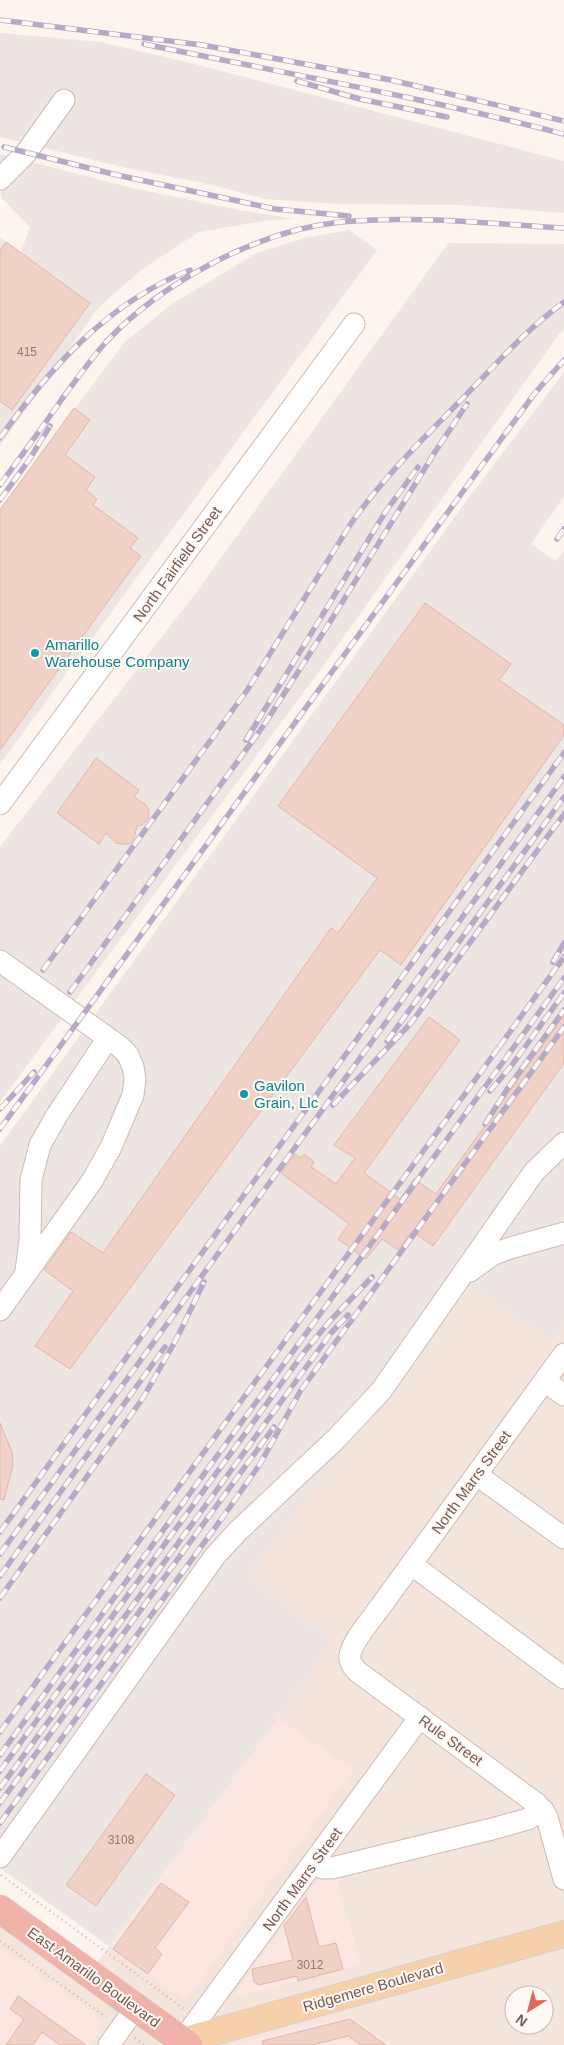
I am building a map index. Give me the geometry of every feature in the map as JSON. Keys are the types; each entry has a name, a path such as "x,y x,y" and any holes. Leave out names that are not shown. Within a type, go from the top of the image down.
{"highway":[{"name":"East Amarillo Boulevard","path":"0,1909 185,2043"}],"main road":[{"name":"Ridgemere Boulevard","path":"185,2043 564,1934"}],"street":[{"path":"0,179 26,153 64,100"},
{"name":"North Fairfield Street","path":"0,804 354,324"},
{"path":"0,961 108,1038 128,1055 135,1079 133,1095 115,1138 92,1181 0,1310"},
{"path":"26,1274 30,1239 31,1180 40,1145 57,1115 108,1038"},
{"path":"0,1857 216,1556 239,1530 336,1439 381,1391 534,1172 564,1143"},
{"path":"458,1280 492,1255 506,1249 564,1233"},
{"name":"North Marrs Street","path":"378,1610 564,1354"},
{"path":"545,1381 564,1395"},
{"path":"477,1475 564,1538"},
{"path":"411,1564 564,1678"},
{"name":"Rule Street","path":"378,1610 350,1650 349,1658 352,1665 358,1672 527,1796 543,1810 550,1826 564,1879"},
{"name":"North Marrs Street","path":"185,2043 420,1717"},
{"path":"313,1864 323,1868 332,1868 440,1843 528,1819 543,1810"},
{"path":"109,2045 136,2007"}],"path":[{"path":"0,1874 191,2014"},
{"path":"0,1941 109,2019"},
{"path":"134,2037 144,2045"}],"shaded area":[{"path":"0,33 100,42 191,63 564,161 564,213 462,205 338,204 266,199 208,184 122,167 0,137"},
{"path":"0,154 132,188 239,210 295,219 270,220 199,232 141,270 98,308 0,446 0,237 21,252 30,227 1,197"},
{"path":"349,230 377,250 0,764 0,508 125,342 172,304 255,254 304,238"},
{"path":"448,243 564,244 564,330 559,334 315,677 0,1102 0,847 195,594"},
{"path":"564,372 564,496 531,544 556,561 564,551 564,1324 552,1341 468,1284 249,1576 334,1642 109,1946 0,1868 0,1146 467,500"},
{"path":"564,1152 564,2045 0,2045 0,1918 85,1979 334,1642 249,1576"},
{"path":"278,1717 353,1770 186,2001 109,1946"},
{"path":"335,1873 361,1964 232,1998 319,1878"},
{"path":"0,1946 103,2020 104,2025 90,2045 0,2044"},
{"path":"350,2016 391,2045 240,2045 237,2043"}],"building":[{"path":"6,242 90,303 12,410 0,401 0,250"},
{"name":"Amarillo Warehouse Company","path":"74,408 90,420 65,455 95,477 86,490 97,499 93,505 138,538 130,548 141,556 0,750 0,510"},
{"path":"425,603 511,664 499,680 564,725 564,735 401,965 380,950 70,1369 35,1346 73,1291 44,1270 71,1232 103,1253 331,928 338,933 377,878 278,806"},
{"path":"96,758 139,790 134,797 146,805 149,811 148,819 142,825 137,826 134,839 129,844 116,843 106,833 99,844 57,813"},
{"path":"564,1015 564,1063 433,1246 412,1231 398,1250 382,1239 366,1259 338,1239 349,1224 281,1173 295,1154 300,1158 304,1154 314,1162 311,1167 336,1184 355,1158 334,1145 429,1017 460,1040 364,1173 400,1199 414,1179 436,1194"},
{"path":"0,1423 12,1452 13,1465 4,1500 0,1499"},
{"path":"146,1774 175,1795 96,1906 66,1885"},
{"path":"161,1883 189,1902 155,1948 162,1954 148,1974 113,1949"},
{"path":"306,1897 319,1947 336,1943 343,1969 298,1981 297,1976 259,1985 254,1982 252,1969 293,1960 284,1926"},
{"path":"18,1996 86,2045 60,2045 42,2032 33,2045 6,2045 24,2019 10,2009"},
{"path":"350,2019 386,2045 361,2045 348,2036 312,2045 263,2045 262,2041"}],"railway":[{"path":"0,20 202,45 391,80 564,121"},
{"path":"144,44 407,97 564,134"},
{"path":"297,81 360,99 447,117"},
{"path":"4,147 117,175 275,209 349,216"},
{"path":"0,485 78,377 106,342 155,299 214,262 278,236 310,227 341,222 396,219 564,228"},
{"path":"0,438 39,387 83,340 132,300 190,270"},
{"path":"43,970 248,689 363,507 406,457 502,358 538,323 564,302"},
{"path":"0,1129 535,393 564,360"},
{"path":"70,992 264,725 467,404"},
{"path":"0,500 29,460 50,426"},
{"path":"246,740 386,511 418,467"},
{"path":"557,539 564,529"},
{"path":"0,1532 564,753"},
{"path":"0,1554 564,777"},
{"path":"387,1041 564,797"},
{"path":"333,1105 411,1023 564,814"},
{"path":"553,962 564,943"},
{"path":"499,1047 564,957"},
{"path":"0,1755 564,978"},
{"path":"490,1091 512,1065 564,993"},
{"path":"485,1124 508,1088 564,1010"},
{"path":"0,1823 225,1514 260,1464 301,1390 564,1027"},
{"path":"0,1732 502,1043"},
{"path":"0,1109 34,1072"},
{"path":"0,1771 305,1351 329,1322 372,1277"},
{"path":"0,1598 143,1398 177,1338 204,1282"},
{"path":"0,1788 331,1333 348,1315"},
{"path":"0,1576 165,1347"},
{"path":"0,1803 274,1427"}],"place":[{"name":"Amarillo Warehouse Company","path":"35,653"},
{"name":"Gavilon Grain, Llc","path":"244,1094"}]}
